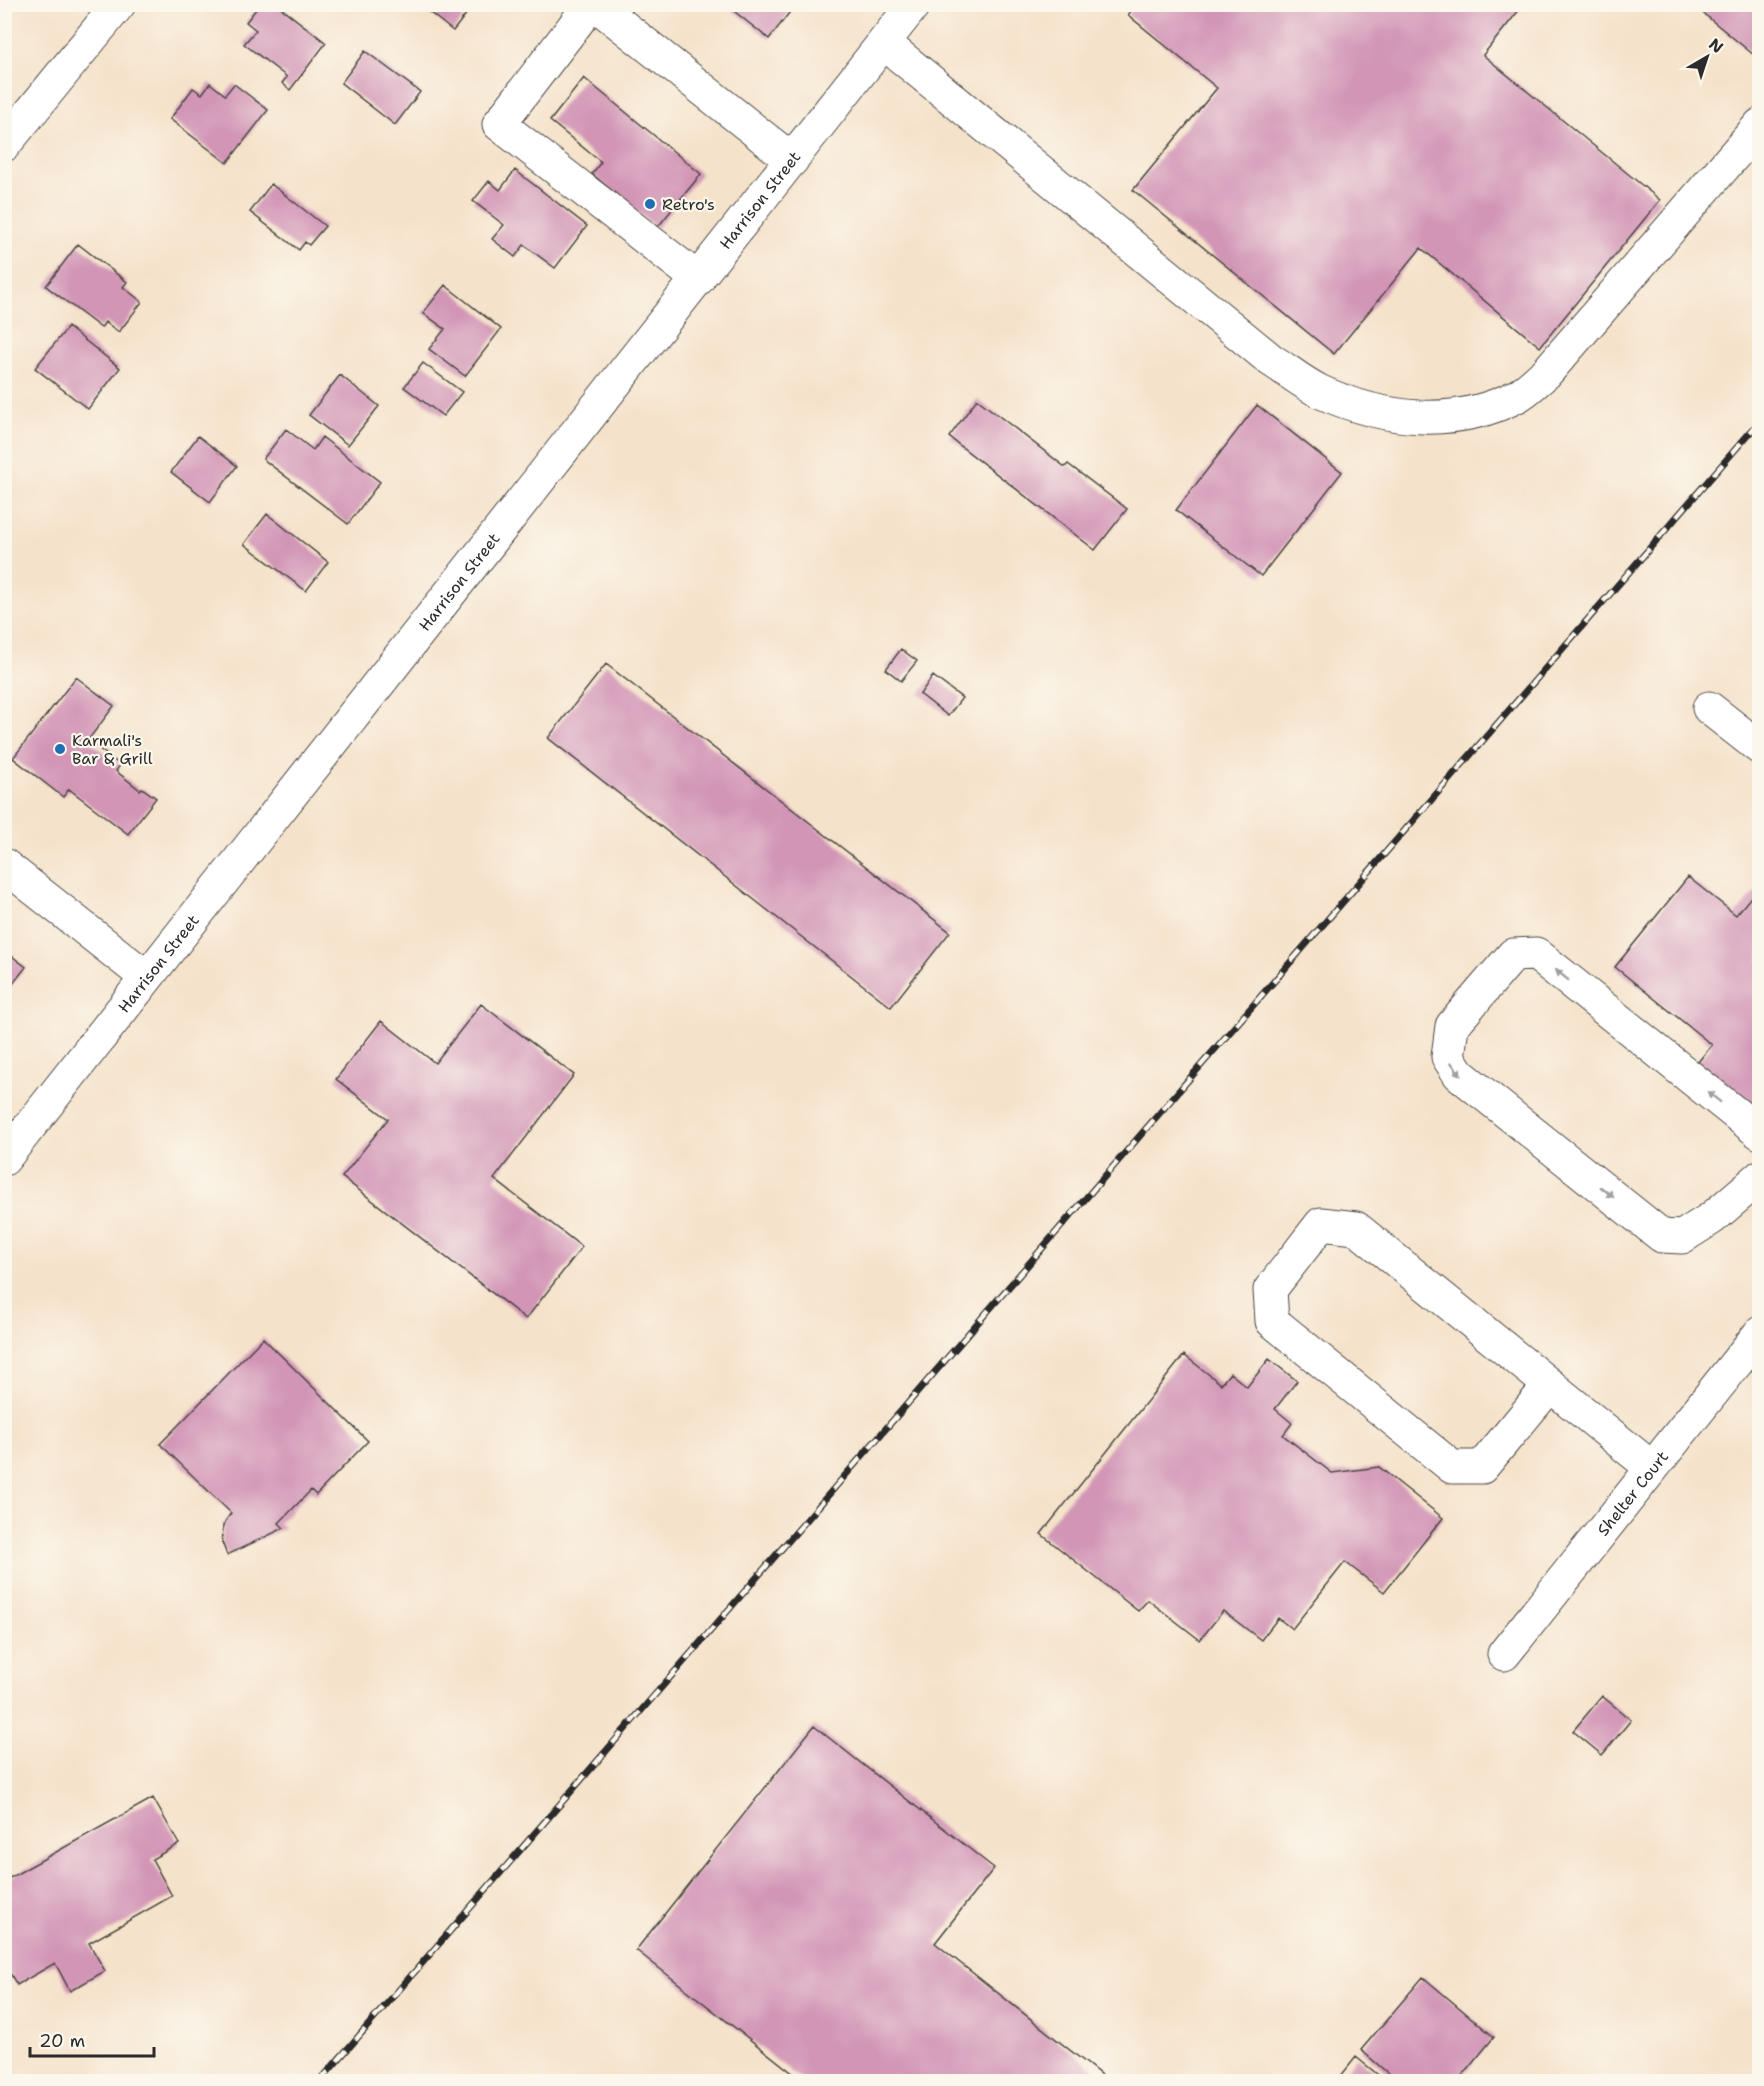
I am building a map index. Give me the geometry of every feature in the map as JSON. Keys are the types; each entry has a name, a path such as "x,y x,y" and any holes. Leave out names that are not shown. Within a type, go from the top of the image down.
{"street":[{"path":"4,145 119,4"},
{"path":"698,279 499,124 593,4 792,160"},
{"name":"Harrison Street","path":"4,1159 914,4"},
{"path":"884,43 1271,360 1320,391 1376,412 1439,418 1478,411 1517,396 1546,373 1760,125"},
{"path":"1708,708 1760,748"},
{"path":"4,864 146,977"},
{"path":"1760,1133 1536,954 1513,956 1452,1026 1448,1057 1459,1074 1662,1236 1682,1237 1712,1218 1760,1177"},
{"path":"1550,1385 1482,1467 1452,1467 1272,1321 1270,1290 1322,1224 1356,1228 1550,1385 1652,1468"},
{"name":"Shelter Court","path":"1504,1654 1760,1333"}],"building":[{"path":"260,4 276,4 326,43 290,90 282,83 287,77 244,44 256,30 246,22"},
{"path":"419,4 474,4 453,31"},
{"path":"725,4 796,4 769,39"},
{"path":"1136,4 1524,4 1483,55 1660,200 1540,347 1421,248 1334,354 1133,190 1217,88 1128,15"},
{"path":"1692,4 1760,4 1760,60"},
{"path":"365,51 420,92 395,125 341,83"},
{"path":"584,78 701,174 657,228 592,174 601,162 550,121"},
{"path":"210,83 225,95 234,84 268,110 227,163 170,119 193,88 202,94"},
{"path":"515,170 587,226 555,268 524,245 515,257 492,239 504,225 473,201 489,181 500,190"},
{"path":"271,184 325,226 309,245 305,242 299,250 250,212"},
{"path":"78,244 127,282 123,287 142,302 119,332 105,322 101,328 46,286"},
{"path":"445,285 501,329 465,376 429,349 445,329 423,313"},
{"path":"68,327 120,368 88,409 35,368"},
{"path":"423,363 462,392 443,416 404,387"},
{"path":"340,375 379,406 348,445 309,415"},
{"path":"977,399 1065,467 1068,464 1127,509 1095,550 949,437"},
{"path":"1257,405 1342,472 1261,576 1176,510"},
{"path":"286,429 313,450 322,437 380,482 348,524 263,459"},
{"path":"198,436 237,466 210,502 171,472"},
{"path":"267,514 328,562 306,591 244,544"},
{"path":"901,649 917,661 901,681 886,669"},
{"path":"606,664 950,932 891,1007 548,738"},
{"path":"933,676 962,698 948,716 920,694"},
{"name":"Karmali's Bar & Grill","path":"76,677 114,706 88,740 120,765 116,771 140,790 142,788 156,798 128,834 69,789 63,797 13,758"},
{"path":"1688,877 1736,915 1760,886 1760,1112 1698,1062 1712,1045 1615,967"},
{"path":"4,950 26,967 4,995"},
{"path":"481,1004 574,1075 494,1179 582,1247 526,1319 342,1177 388,1119 336,1079 381,1021 435,1063"},
{"path":"263,1338 368,1441 316,1495 311,1490 279,1523 284,1528 227,1555 222,1542 223,1529 231,1513 160,1444"},
{"path":"1184,1355 1221,1384 1230,1373 1247,1387 1269,1359 1297,1381 1275,1409 1292,1423 1283,1435 1332,1473 1379,1467 1443,1518 1384,1592 1345,1562 1292,1629 1278,1618 1261,1640 1223,1611 1200,1640 1148,1600 1138,1611 1041,1534"},
{"path":"1602,1696 1631,1720 1602,1755 1573,1731"},
{"path":"814,1726 994,1868 935,1943 1110,2082 804,2082 636,1950"},
{"path":"153,1798 179,1844 152,1859 172,1896 89,1943 105,1971 70,1991 55,1963 17,1985 4,1963 4,1881"},
{"path":"1423,1977 1494,2037 1457,2082 1398,2082 1361,2050"},
{"path":"1356,2057 1387,2082 1336,2082"}],"railway":[{"path":"319,2082 1760,421"}],"place":[{"name":"Retro's","path":"650,204"},
{"name":"Karmali's Bar & Grill","path":"60,749"}]}
